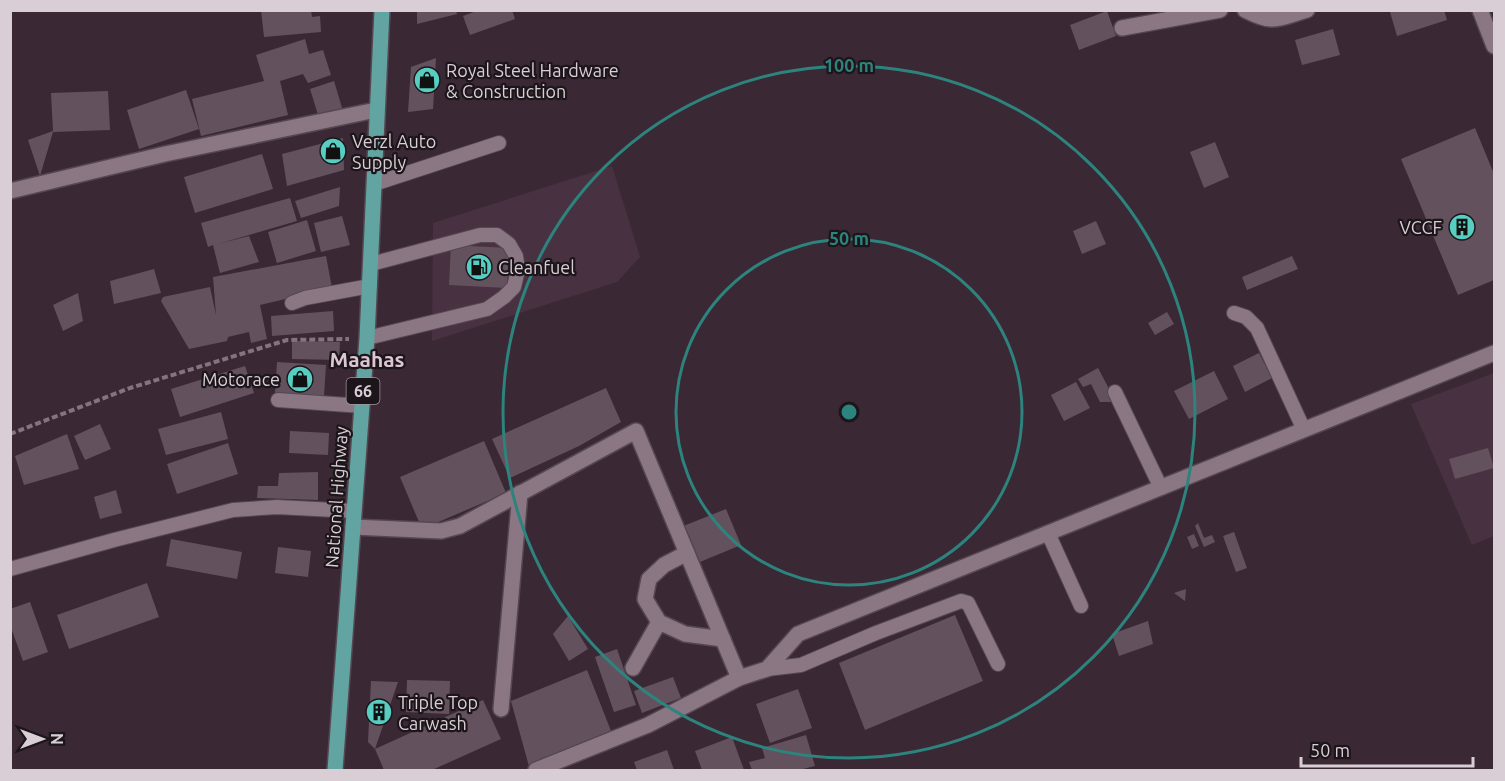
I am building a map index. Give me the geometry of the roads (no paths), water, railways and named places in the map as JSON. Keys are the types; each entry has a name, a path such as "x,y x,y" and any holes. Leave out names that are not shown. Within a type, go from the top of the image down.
{"main road":[{"name":"National Highway","path":"335,771 367,338 382,10"}],"street":[{"path":"1122,28 1220,10"},
{"path":"1245,10 1262,19 1272,20 1307,10"},
{"path":"1480,10 1494,46"},
{"path":"10,191 165,154 376,110"},
{"path":"536,771 648,725 740,678 767,669 798,634 1494,353"},
{"path":"353,527 441,531 460,526 636,431 740,678"},
{"path":"501,709 520,493"},
{"path":"687,553 664,565 649,579 645,599 659,622 685,634 723,639"},
{"path":"633,668 659,622"}],"lane":[{"path":"374,184 499,143"},
{"path":"367,338 487,309 514,287 518,270 516,256 509,244 497,235 480,235 371,264"},
{"path":"292,303 305,298 370,286"},
{"path":"1234,313 1246,317 1257,328 1304,430"},
{"path":"1115,392 1161,488"},
{"path":"278,400 362,406"},
{"path":"10,569 233,510 277,507 354,511"},
{"path":"1048,533 1081,606"},
{"path":"767,669 801,665 876,633 962,601 968,603 998,664"}],"place":[{"name":"Royal Steel Hardware & Construction","path":"427,80"},
{"name":"Verzl Auto Supply","path":"333,151"},
{"name":"VCCF","path":"1462,227"},
{"name":"Cleanfuel","path":"479,267"},
{"name":"Motorace","path":"300,379"},
{"name":"Triple Top Carwash","path":"379,712"}],"district":[{"name":"Maahas","path":"367,359"}]}
